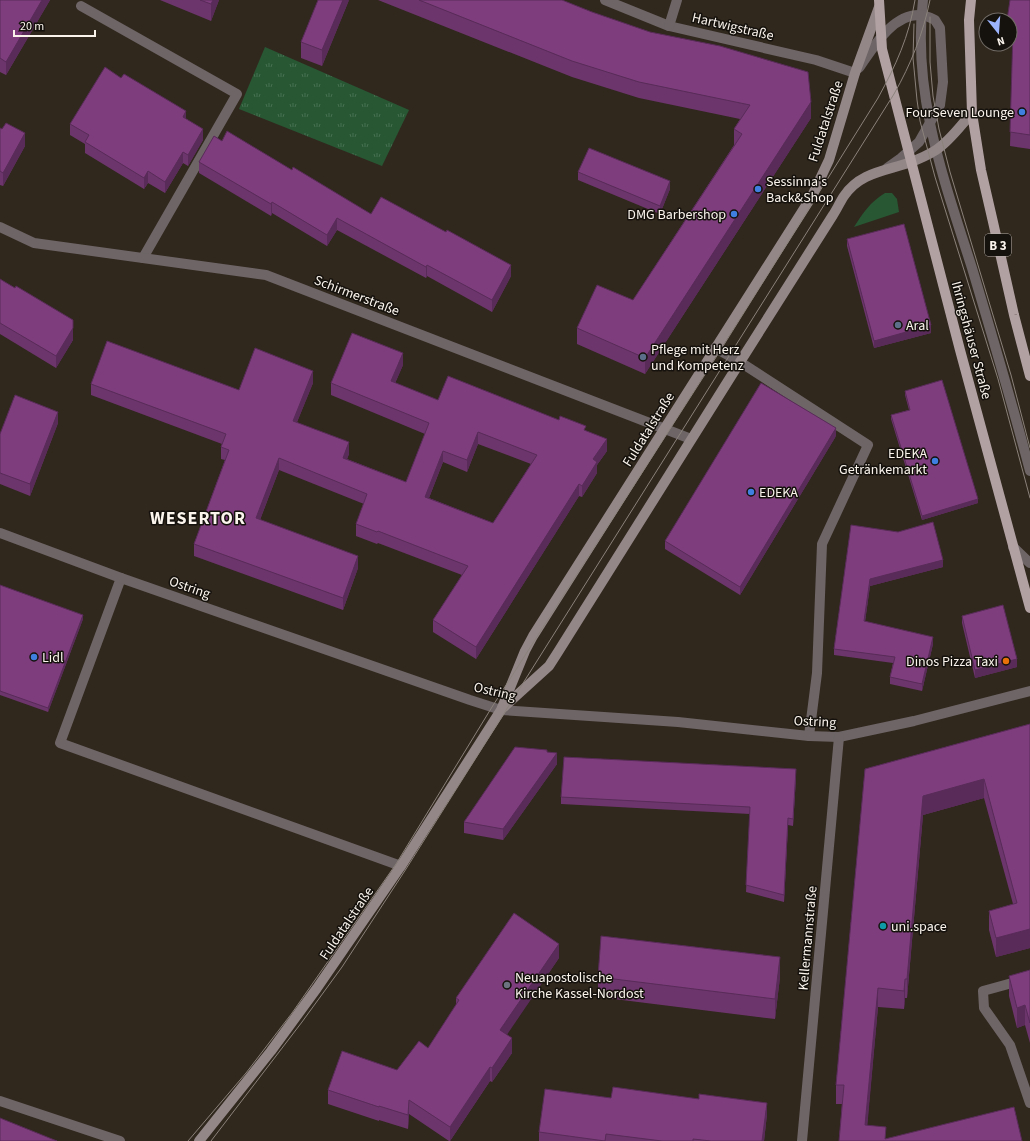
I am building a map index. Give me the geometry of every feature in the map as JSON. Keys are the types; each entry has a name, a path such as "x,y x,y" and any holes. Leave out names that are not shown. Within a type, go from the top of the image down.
{"main road":[{"name":"B 3","path":"971,0 969,20 972,113 981,170 992,222 1029,371"},
{"name":"Fuldatalstraße","path":"199,1141 271,1051 313,995 401,866 501,710 528,646 812,196 829,160 879,3"},
{"name":"Ihringshäuser Straße","path":"879,3 881,38 889,78 1030,608"},
{"name":"Fuldatalstraße","path":"501,710 549,666 833,215 844,195 867,176 887,168 911,162 936,150 943,145 972,113"}],"street":[{"name":"Hartwigstraße","path":"606,0 669,26 816,60 856,73"},
{"path":"669,26 677,0"},
{"path":"923,0 921,64 930,124 936,150 986,313 1030,468"},
{"path":"81,6 237,94 143,258"},
{"path":"856,73 873,47 891,26 913,15 922,15 936,20 940,28 943,82 940,105 919,142 887,168"},
{"name":"Schirmerstraße","path":"0,227 34,243 266,275 691,439"},
{"path":"715,348 740,362 868,445 822,544 817,673 809,736"},
{"name":"Ostring","path":"0,533 121,578 501,710 678,722 809,736 839,737 1030,692"},
{"path":"1013,547 1030,563"},
{"path":"121,578 60,743 401,866"},
{"name":"Kellermannstraße","path":"802,1141 839,737"},
{"path":"1030,978 983,991 984,1008 1010,1045 1030,1103"},
{"path":"0,1101 120,1141"}],"green space":[{"path":"265,47 409,110 382,166 239,109"},
{"path":"885,193 892,193 897,199 899,212 854,227 871,204"}],"building":[{"path":"0,0 42,0 6,62 0,58"},
{"path":"200,0 213,0 211,4"},
{"path":"318,0 343,0 322,50 301,42"},
{"path":"419,0 562,0 650,32 720,46 808,72 811,102 645,358 577,328 597,285 633,300 742,134 734,129 750,105 639,82 572,61"},
{"path":"1010,0 1030,0 1030,135 1010,132 1012,52 1018,52 1018,12 1008,12"},
{"path":"105,67 121,78 124,74 186,111 183,117 203,129 188,155 183,152 165,182 148,171 144,178 85,142 89,135 70,124"},
{"path":"6,123 25,133 3,173 0,171 0,128 2,129"},
{"path":"227,131 292,170 293,167 371,214 381,197 446,232 447,230 511,265 492,300 427,265 426,267 337,218 327,235 272,202 271,204 199,162 214,136 222,141"},
{"path":"589,148 670,181 660,206 578,172"},
{"path":"904,224 931,325 874,341 847,239"},
{"path":"0,279 15,288 16,286 73,320 73,328 56,356 0,323"},
{"path":"352,333 403,353 391,381 438,400 448,376 559,420 560,416 586,426 584,430 607,439 593,459 597,462 582,486 579,484 476,647 433,620 468,566 356,524 367,494 279,458 256,518 358,556 343,598 194,544 229,450 221,447 226,434 91,384 107,341 239,390 255,348 313,371 293,421 349,442 343,458 406,482 429,423 331,383","holes":["478,432 537,455 493,523 425,497 443,451 467,460"]},
{"name":"EDEKA Getränkemarkt","path":"942,380 978,499 922,516 891,415 910,410 905,391"},
{"name":"EDEKA","path":"761,383 836,428 740,587 665,541"},
{"path":"15,395 58,412 30,484 0,473 0,434"},
{"path":"933,522 943,560 870,579 864,621 933,637 922,684 890,677 895,657 834,649 851,525 898,532"},
{"name":"Lidl","path":"0,585 83,615 48,708 0,691"},
{"path":"1003,605 1017,659 975,670 962,616"},
{"name":"uni.space","path":"1030,724 1030,929 996,938 989,911 1017,903 984,779 923,796 907,979 905,979 904,991 878,988 865,1125 886,1127 885,1139 1014,1107 1022,1141 839,1141 844,1085 836,1085 865,769"},
{"path":"515,747 547,750 547,752 557,753 503,829 464,822"},
{"path":"564,757 796,769 793,819 788,818 784,895 746,885 750,807 561,797"},
{"path":"514,913 559,944 500,1030 512,1038 492,1068 490,1067 450,1127 409,1100 408,1115 328,1090 342,1051 397,1070 419,1041 428,1048 459,1000 456,998"},
{"path":"601,936 780,957 775,999 598,977"},
{"path":"1030,970 1030,1023 1025,1005 1017,1008 1009,976"},
{"path":"613,1087 699,1099 699,1094 767,1103 762,1141 711,1141 693,1139 693,1141 662,1141 606,1134 605,1141 539,1132 545,1089 611,1098"},
{"path":"0,1118 57,1141 0,1141"}],"tram line":[{"path":"188,1141 246,1073 292,1013 396,864 492,707 720,351 878,98 891,74 901,50 909,26 915,0"},
{"path":"211,1141 342,967 406,869 894,94 916,48 924,25 930,0"},
{"path":"930,17 930,62 933,96 939,129 950,172 1011,375 1030,448"},
{"path":"914,24 913,58 920,121 935,177 998,379 1030,498"}],"place":[{"name":"FourSeven Lounge","path":"1022,112"},
{"name":"Sessinna's Back&Shop","path":"758,189"},
{"name":"DMG Barbershop","path":"734,214"},
{"name":"Aral","path":"898,325"},
{"name":"Pflege mit Herz und Kompetenz","path":"643,357"},
{"name":"EDEKA Getränkemarkt","path":"935,461"},
{"name":"EDEKA","path":"751,492"},
{"name":"Lidl","path":"34,657"},
{"name":"Dinos Pizza Taxi","path":"1006,661"},
{"name":"uni.space","path":"883,926"},
{"name":"Neuapostolische Kirche Kassel-Nordost","path":"507,985"}],"district":[{"name":"WESERTOR","path":"198,518"}]}
